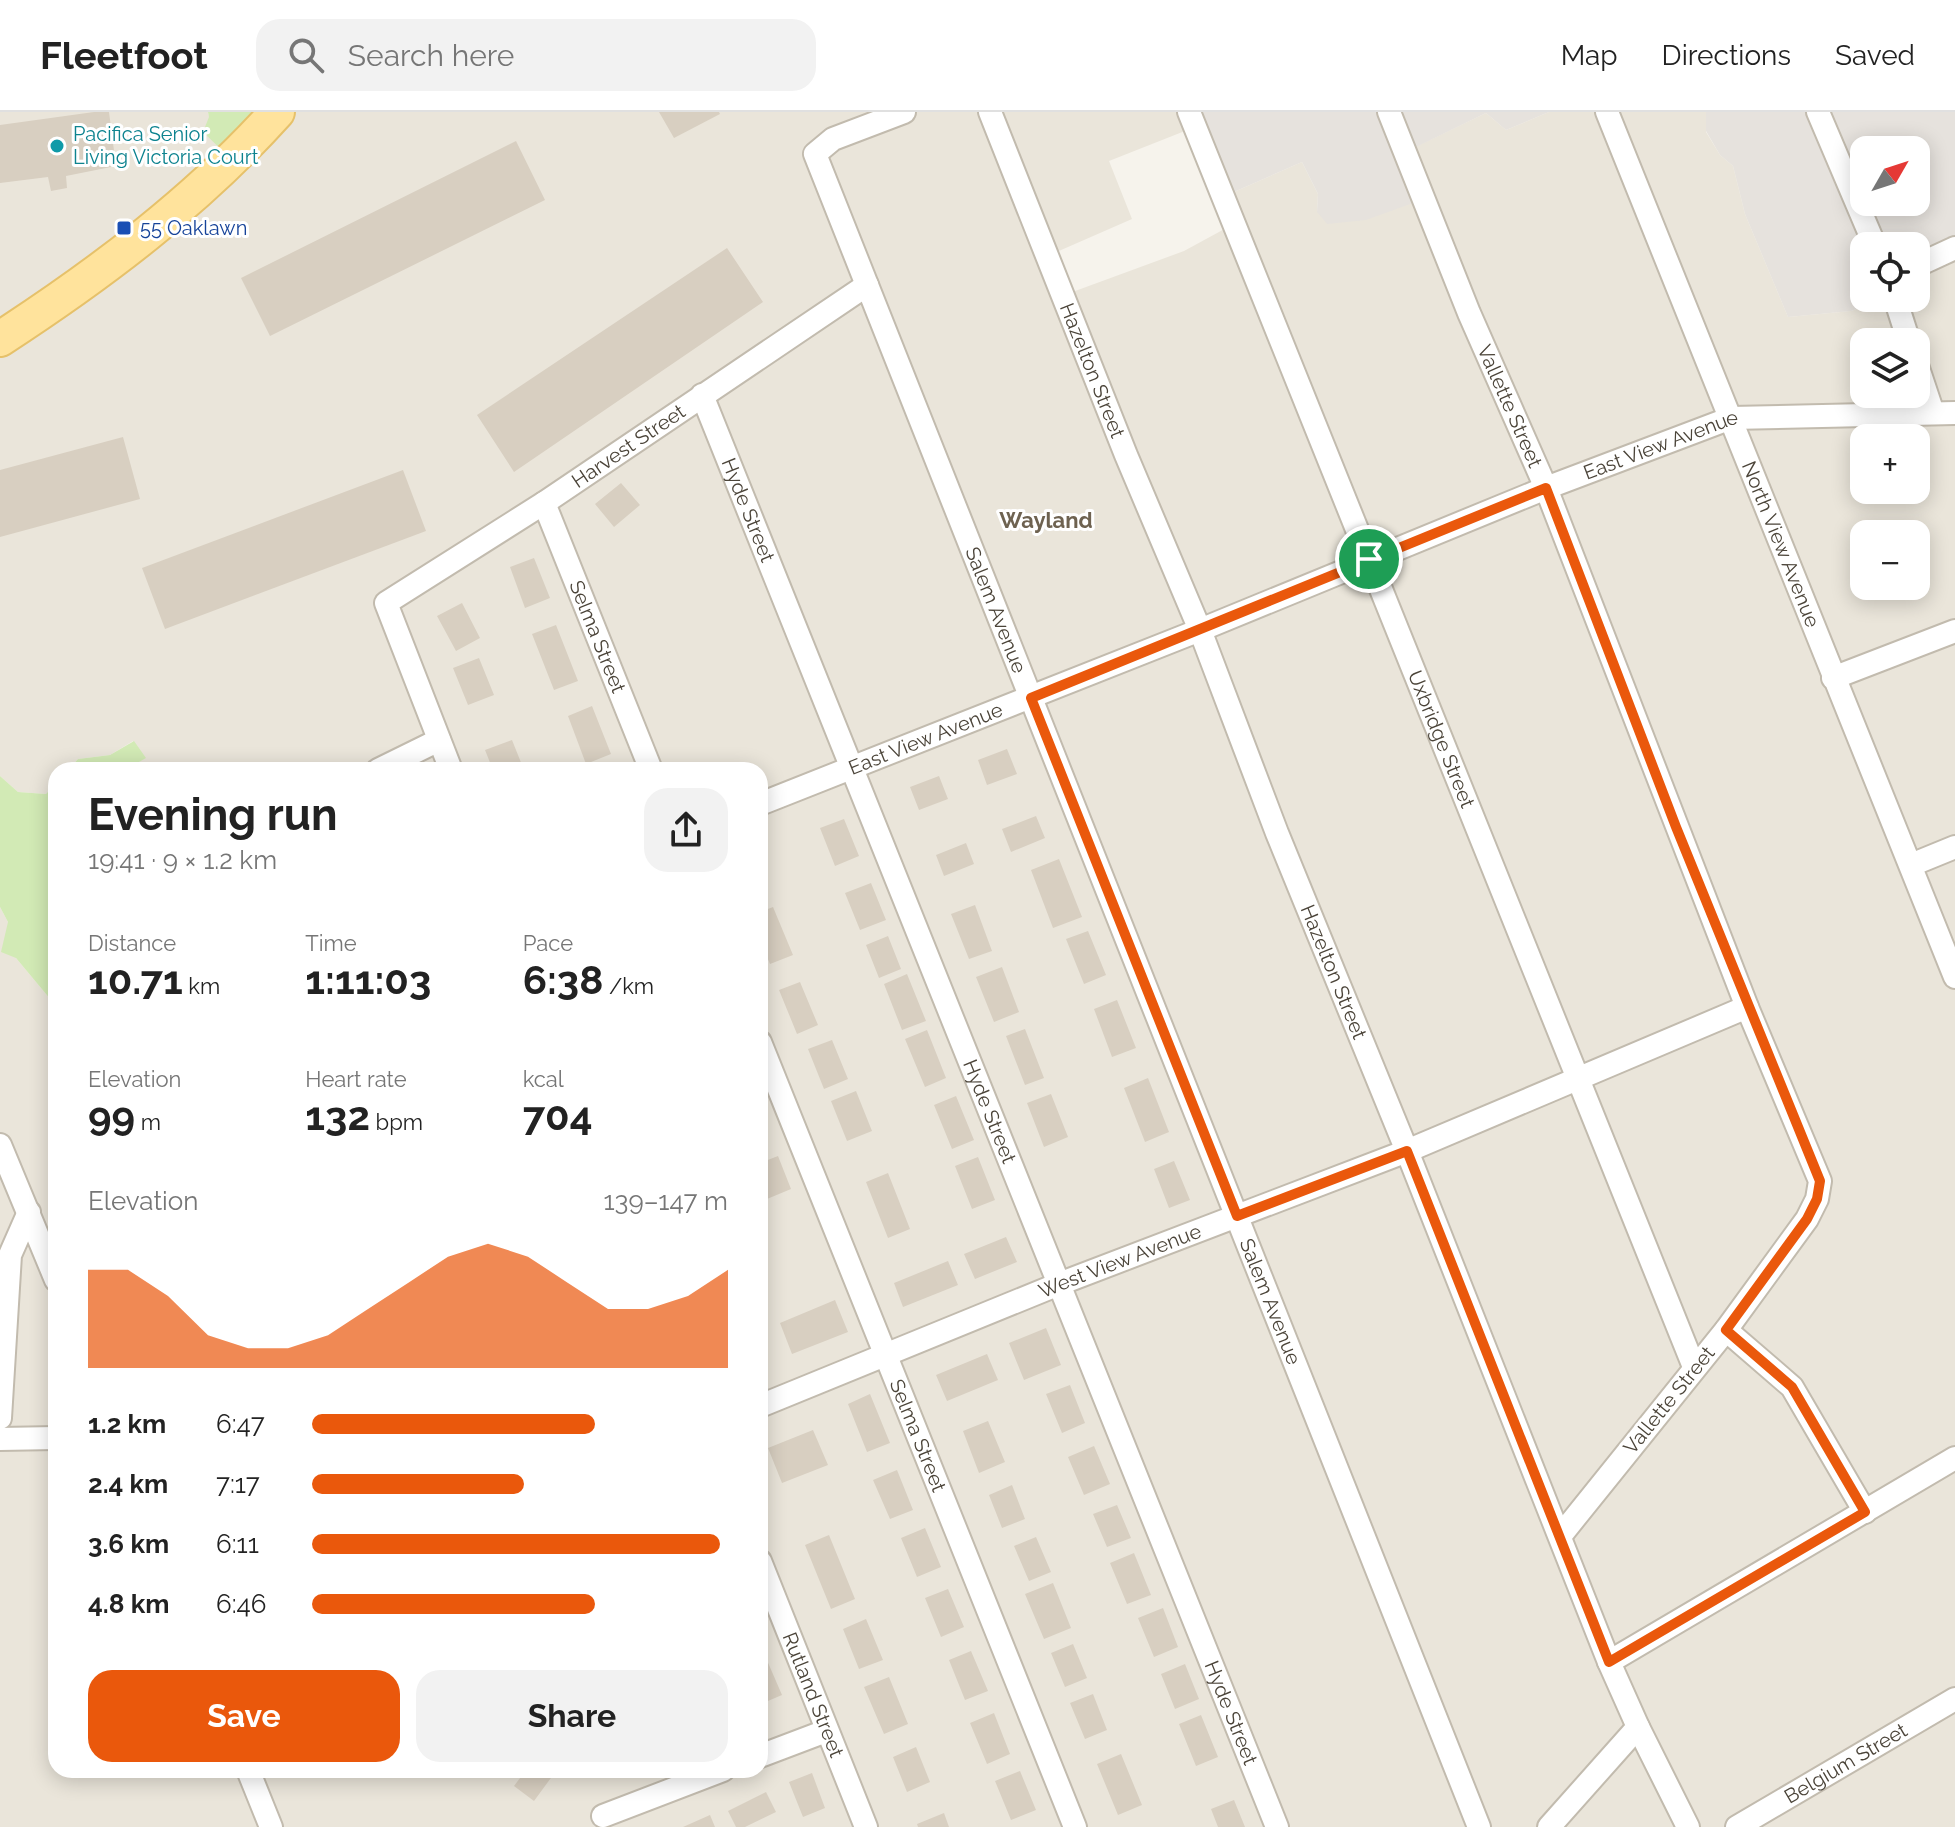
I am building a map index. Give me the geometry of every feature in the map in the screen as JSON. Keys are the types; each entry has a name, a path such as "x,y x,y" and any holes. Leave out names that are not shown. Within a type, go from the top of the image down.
{"main road":[{"path":"0,339 64,298 191,198 277,112"}],"street":[{"name":"Salem Avenue","path":"904,112 833,139 815,154 1479,1827"},
{"name":"Hazelton Street","path":"990,112 1126,455 1200,630 1277,833 1561,1535 1609,1662 1688,1827"},
{"name":"Uxbridge Street","path":"1189,112 1694,1367"},
{"name":"Vallette Street","path":"1389,112 1469,313 1546,488 1747,1007 1820,1181 1817,1199 1807,1219 1726,1330 1561,1535"},
{"name":"North View Avenue","path":"1607,112 1955,977"},
{"path":"1818,112 1869,232"},
{"path":"1930,260 1955,248"},
{"name":"Harvest Street","path":"439,740 386,603 544,503 867,285"},
{"path":"1930,388 1944,413"},
{"name":"Hyde Street","path":"702,395 1277,1827"},
{"name":"East View Avenue","path":"768,801 1031,698 1546,488 1731,418 1944,413"},
{"name":"Selma Street","path":"544,503 648,762"},
{"path":"1833,678 1955,631"},
{"path":"394,762 439,740 448,762"},
{"path":"1911,865 1955,847"},
{"name":"West View Avenue","path":"768,1403 1059,1284 1407,1151 1747,1007"},
{"name":"Selma Street","path":"768,1062 1075,1827"},
{"path":"0,1145 48,1260"},
{"path":"0,1418 10,1255 29,1212"},
{"path":"1726,1330 1792,1387 1865,1512"},
{"path":"0,1439 48,1438"},
{"path":"1609,1662 1955,1458"},
{"name":"Rutland Street","path":"768,1582 866,1827"},
{"name":"Belgium Street","path":"1737,1827 1955,1699"},
{"path":"1549,1827 1638,1727"},
{"path":"768,1753 826,1731"},
{"path":"251,1778 271,1827"},
{"path":"603,1816 702,1778"}],"shaded area":[{"path":"0,112 208,112 209,116 279,112 1191,112 1195,127 1109,161 1132,219 1052,254 1067,294 1184,251 1230,226 1227,195 1302,162 1318,194 1317,212 1409,150 1486,113 1506,130 1549,112 1706,112 1706,132 1720,155 1733,166 1745,214 1788,317 1850,311 1930,312 1930,260 1955,248 1955,1827 0,1827 0,907 8,922 16,958 48,996 48,1778 768,1778 768,762 138,762 145,758 133,741 110,755 78,759 75,762 48,762 46,794 18,792 0,776"},
{"path":"1191,112 1549,112 1506,130 1486,113 1410,150 1424,199 1366,220 1327,224 1317,212 1318,194 1302,162 1227,195"},
{"path":"1706,112 1955,112 1955,248 1930,260 1930,232 1850,232 1850,311 1788,317 1745,214 1733,166 1720,155 1706,131"}],"green space":[{"path":"208,112 279,112 230,158 203,132"},
{"path":"134,741 146,758 139,762 75,762 78,759 110,755"},
{"path":"0,776 18,792 48,792 48,996 16,958 1,952 8,922 0,907"}],"building":[{"name":"Pacifica Senior Living Victoria Court","path":"109,112 116,166 66,176 67,188 51,191 48,177 0,183 0,125"},
{"path":"659,112 719,112 720,114 674,138"},
{"path":"516,141 545,200 270,336 241,278"},
{"path":"727,248 763,302 514,472 477,415"},
{"path":"123,437 140,499 0,537 0,470"},
{"path":"403,470 426,531 165,629 142,568"},
{"path":"621,483 640,505 614,527 595,504"},
{"path":"534,558 550,598 525,608 510,567"},
{"path":"462,603 480,638 456,651 437,616"},
{"path":"556,625 578,681 554,690 532,634"},
{"path":"479,658 494,695 468,705 453,668"},
{"path":"592,706 611,754 585,762 568,716"},
{"path":"512,740 521,762 490,762 485,750"},
{"path":"1007,749 1017,774 987,785 978,760"},
{"path":"939,776 948,799 919,810 910,787"},
{"path":"1036,816 1045,838 1011,852 1002,829"},
{"path":"844,819 859,856 835,866 820,828"},
{"path":"966,843 974,864 944,876 936,855"},
{"path":"1059,859 1082,917 1053,928 1031,870"},
{"path":"871,883 886,920 860,930 845,893"},
{"path":"975,905 992,951 969,959 951,914"},
{"path":"773,907 793,955 770,964 768,959 768,909"},
{"path":"1088,931 1106,975 1084,984 1066,939"},
{"path":"888,936 901,969 879,978 866,945"},
{"path":"1002,967 1019,1012 994,1022 976,977"},
{"path":"907,974 926,1021 902,1030 884,984"},
{"path":"800,982 818,1025 797,1034 779,990"},
{"path":"1117,1000 1136,1048 1112,1057 1094,1009"},
{"path":"1025,1029 1044,1078 1025,1085 1006,1036"},
{"path":"927,1030 946,1078 925,1087 905,1039"},
{"path":"832,1040 848,1079 824,1089 808,1049"},
{"path":"1148,1078 1169,1132 1145,1142 1124,1088"},
{"path":"856,1091 872,1131 847,1141 831,1101"},
{"path":"1051,1094 1068,1137 1044,1147 1027,1103"},
{"path":"956,1096 974,1140 952,1149 934,1105"},
{"path":"778,1156 791,1189 768,1199 768,1160"},
{"path":"978,1157 995,1200 972,1209 955,1166"},
{"path":"1174,1161 1190,1200 1169,1208 1154,1169"},
{"path":"888,1173 910,1229 888,1238 866,1182"},
{"path":"1006,1237 1017,1262 975,1279 964,1254"},
{"path":"948,1261 958,1285 903,1307 894,1283"},
{"path":"835,1300 848,1332 792,1354 780,1323"},
{"path":"1046,1328 1061,1365 1024,1380 1009,1343"},
{"path":"987,1354 998,1380 947,1401 936,1375"},
{"path":"1070,1385 1085,1423 1062,1433 1046,1394"},
{"path":"870,1394 890,1443 867,1452 848,1404"},
{"path":"988,1421 1005,1462 979,1473 963,1431"},
{"path":"813,1430 828,1465 782,1483 768,1448"},
{"path":"1094,1446 1110,1484 1084,1495 1068,1457"},
{"path":"897,1470 913,1510 890,1519 873,1480"},
{"path":"1012,1485 1025,1519 1002,1528 989,1495"},
{"path":"1117,1505 1131,1538 1107,1547 1093,1514"},
{"path":"925,1528 941,1567 917,1577 901,1538"},
{"path":"829,1535 855,1599 831,1609 805,1545"},
{"path":"1036,1537 1051,1572 1029,1581 1014,1546"},
{"path":"1134,1553 1151,1595 1127,1604 1110,1563"},
{"path":"1053,1583 1071,1628 1044,1639 1025,1594"},
{"path":"948,1589 964,1627 941,1637 925,1598"},
{"path":"1163,1608 1178,1647 1154,1657 1138,1618"},
{"path":"866,1619 883,1660 859,1669 843,1629"},
{"path":"1073,1644 1087,1678 1065,1687 1051,1653"},
{"path":"971,1651 988,1691 965,1700 949,1660"},
{"path":"768,1663 782,1695 768,1701"},
{"path":"1185,1664 1199,1699 1175,1709 1161,1674"},
{"path":"889,1677 908,1724 884,1734 864,1687"},
{"path":"1093,1694 1107,1730 1085,1739 1070,1703"},
{"path":"994,1713 1010,1754 987,1764 970,1723"},
{"path":"1201,1715 1218,1757 1196,1766 1179,1724"},
{"path":"916,1747 930,1782 907,1792 893,1757"},
{"path":"1121,1754 1142,1805 1118,1815 1097,1764"},
{"path":"1020,1771 1036,1810 1011,1820 995,1781"},
{"path":"812,1773 825,1808 803,1817 789,1782"},
{"path":"520,1778 551,1778 534,1801 514,1786"},
{"path":"766,1792 776,1812 745,1827 736,1827 728,1811"},
{"path":"1234,1800 1245,1827 1218,1827 1211,1809"},
{"path":"944,1813 949,1827 918,1827 917,1824"},
{"path":"710,1815 715,1827 683,1827"}],"place":[{"name":"Pacifica Senior Living Victoria Court","path":"57,146"},
{"name":"55 Oaklawn","path":"124,228"}],"district":[{"name":"Wayland","path":"1046,520"}],"route":[{"path":"1546,488 1747,1007 1820,1181 1817,1199 1807,1219 1726,1330 1792,1387 1865,1512 1609,1662 1407,1151 1237,1216 1031,698 1369,559 1546,488"}]}
